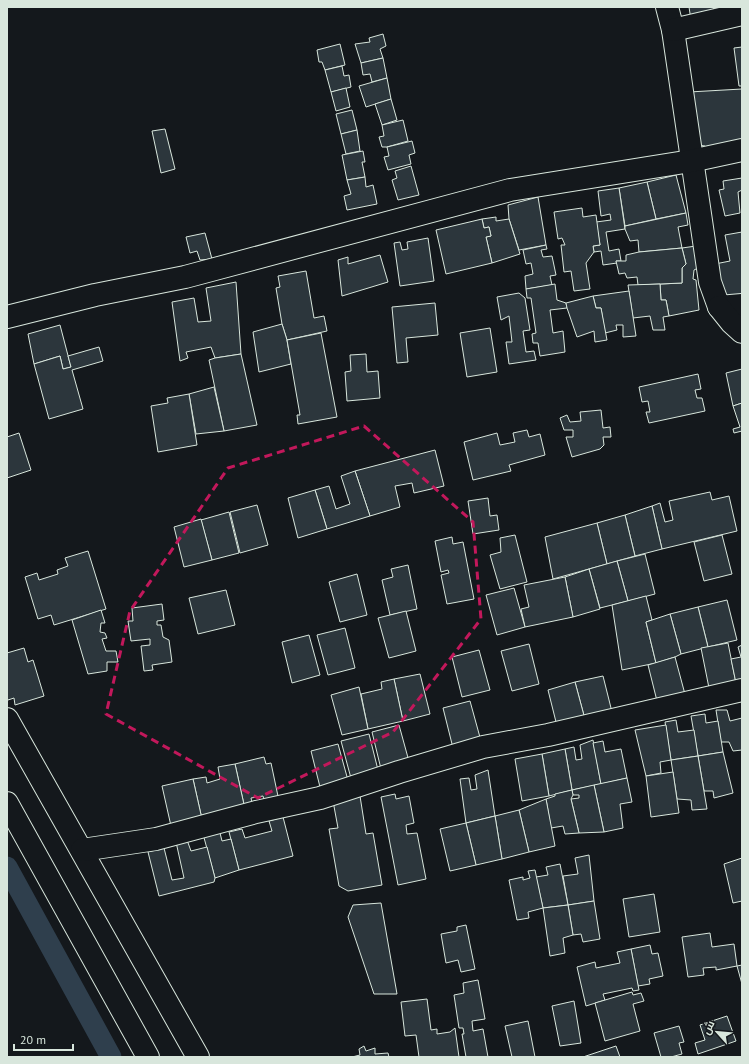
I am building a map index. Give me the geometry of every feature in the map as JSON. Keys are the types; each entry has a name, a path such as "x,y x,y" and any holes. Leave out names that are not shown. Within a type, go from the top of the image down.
{"street":[{"path":"667,7 673,30 691,161 710,282 719,307 731,322 742,332"},
{"path":"673,30 742,14"},
{"path":"7,317 95,295 185,277 510,190 691,161 742,150"},
{"path":"719,307 742,305"},
{"path":"82,850 156,839 256,812 320,798 399,772 482,748 548,735 742,690"},
{"path":"7,719 198,1057"},
{"path":"7,803 148,1057"}],"highlighted area":[{"path":"364,426 473,522 481,619 393,732 258,798 106,714 130,611 228,468"}],"building":[{"path":"689,7 713,7 715,16 691,20"},
{"path":"383,34 386,46 380,49 383,58 361,63 355,44 370,42 369,38"},
{"path":"340,44 345,65 325,70 322,62 319,62 317,50"},
{"path":"742,47 742,86 739,86 734,48"},
{"path":"383,58 387,78 372,82 370,74 363,75 361,63"},
{"path":"342,66 344,76 349,75 351,87 331,92 325,70"},
{"path":"387,78 391,99 366,107 359,86"},
{"path":"346,88 350,107 336,111 331,92"},
{"path":"742,89 742,147 705,149 705,146 698,145 689,92"},
{"path":"391,99 397,120 382,125 375,104"},
{"path":"352,110 357,130 341,134 336,114"},
{"path":"403,120 408,141 382,147 379,137 384,136 382,125"},
{"path":"165,129 175,169 161,173 152,131"},
{"path":"357,130 360,151 346,154 341,134"},
{"path":"412,141 415,153 409,155 411,164 388,170 384,157 389,156 387,147"},
{"path":"363,151 365,162 362,162 365,177 347,180 342,155"},
{"path":"411,166 419,195 398,200 392,180 397,178 395,171"},
{"path":"676,175 686,213 656,219 647,182"},
{"path":"365,177 366,187 373,185 377,204 347,210 344,196 351,194 347,180"},
{"path":"742,178 742,190 738,192 740,213 725,216 719,190 724,189 723,181"},
{"path":"647,182 656,219 625,226 619,188"},
{"path":"619,188 625,229 606,232 609,251 619,249 621,261 603,265 601,251 594,252 593,246 600,245 596,222 611,220 610,214 601,216 598,191"},
{"path":"538,197 546,245 519,250 509,219 508,205"},
{"path":"582,208 583,217 596,215 600,245 593,246 594,252 586,263 590,289 574,291 571,271 564,272 561,245 565,245 562,238 558,239 554,212"},
{"path":"686,213 688,225 678,227 682,248 639,252 638,240 630,241 625,229 625,226"},
{"path":"496,217 496,221 509,219 520,254 492,263 486,237 491,236 489,227 484,228 482,219"},
{"path":"482,219 484,228 489,227 491,236 486,237 492,263 446,274 436,230"},
{"path":"742,232 742,295 724,299 715,264 730,261 725,235"},
{"path":"205,233 212,259 200,260 197,251 190,253 186,237"},
{"path":"428,238 434,281 400,286 394,243 400,242 402,250 408,249 407,242"},
{"path":"546,245 547,249 541,250 543,257 552,256 556,275 550,276 552,285 526,289 525,276 533,274 531,263 526,264 523,250"},
{"path":"696,246 702,266 694,270 693,279 696,280 699,310 669,316 666,300 661,300 660,284 682,283 682,268 686,264 682,248"},
{"path":"682,248 686,264 682,268 682,283 638,285 637,277 627,278 625,273 619,274 616,261 626,261 626,255 639,252"},
{"path":"380,255 388,282 342,296 338,260 348,257 348,264"},
{"path":"306,271 314,318 324,316 327,331 287,340 282,324 276,288 280,287 278,276"},
{"path":"236,282 241,354 215,358 211,347 186,352 188,358 180,361 172,302 194,298 198,322 211,321 206,288"},
{"path":"555,284 557,300 566,303 567,308 550,310 553,333 563,331 565,352 540,356 538,343 533,343 532,334 536,333 531,298 527,298 526,289"},
{"path":"660,284 661,300 666,300 669,316 663,317 665,330 653,330 650,316 633,318 628,285"},
{"path":"629,291 636,336 623,337 623,325 616,325 617,330 605,333 601,308 596,308 593,296"},
{"path":"519,293 525,298 530,330 523,331 526,352 534,351 536,360 509,364 506,342 512,342 509,316 501,320 497,297"},
{"path":"593,296 596,308 601,308 607,340 595,342 594,331 577,337 567,308 566,303"},
{"path":"435,303 438,335 406,338 408,362 397,363 392,307"},
{"path":"282,324 287,340 291,364 259,372 253,332"},
{"path":"60,325 71,367 63,369 60,356 34,364 28,334"},
{"path":"490,328 497,372 467,377 460,333"},
{"path":"321,333 337,417 298,424 297,415 300,415 287,340"},
{"path":"99,347 103,361 72,370 83,409 49,419 34,364 60,356 63,369 71,367 68,356"},
{"path":"241,354 257,425 224,431 209,360"},
{"path":"366,354 367,372 378,371 380,398 347,401 345,372 351,371 350,355"},
{"path":"742,369 742,403 733,406 726,373"},
{"path":"698,374 701,389 695,390 697,398 702,398 705,411 649,423 646,412 650,412 648,401 642,402 639,387"},
{"path":"214,387 224,431 196,434 189,394"},
{"path":"189,394 197,445 158,452 151,406 168,403 167,398"},
{"path":"742,403 742,431 734,433 733,429 740,427 733,406"},
{"path":"601,410 603,428 610,427 611,437 603,437 604,445 600,449 572,457 566,437 573,437 573,430 564,430 560,418 567,415 570,422 581,421 580,412"},
{"path":"527,430 529,437 540,434 545,455 509,465 511,471 473,480 464,442 497,433 500,445 515,442 513,433"},
{"path":"19,433 31,470 7,478 7,437"},
{"path":"435,450 444,486 414,493 412,483 395,486 400,507 370,516 355,471"},
{"path":"355,471 370,516 327,529 315,490 329,486 336,509 350,504 341,476"},
{"path":"315,490 327,529 298,538 288,498"},
{"path":"710,492 712,500 729,496 737,531 662,549 652,506 660,503 665,522 673,520 669,501"},
{"path":"488,498 490,516 497,515 499,530 473,534 468,501"},
{"path":"257,505 268,545 240,553 230,512"},
{"path":"652,506 662,549 635,556 625,515"},
{"path":"229,512 239,553 212,560 201,520"},
{"path":"625,515 635,556 607,564 597,523"},
{"path":"201,519 212,560 184,567 174,527"},
{"path":"597,523 607,564 553,579 545,537"},
{"path":"515,535 527,582 500,589 490,555 501,552 500,538"},
{"path":"722,535 732,574 704,581 694,542"},
{"path":"452,537 453,544 463,542 474,599 447,604 441,575 449,573 448,570 441,572 435,541"},
{"path":"88,551 106,609 54,625 51,615 38,619 25,577 37,573 39,580 58,574 57,570 68,566 65,558"},
{"path":"645,554 655,594 628,601 617,561"},
{"path":"617,561 628,601 600,608 589,569"},
{"path":"408,565 417,609 390,615 382,580 393,577 391,569"},
{"path":"589,569 600,609 573,617 565,577"},
{"path":"357,574 367,615 340,622 329,582"},
{"path":"565,577 573,617 525,627 521,609 529,607 524,585"},
{"path":"514,588 525,627 497,635 486,595"},
{"path":"226,590 235,625 198,634 189,598"},
{"path":"646,596 652,620 646,622 656,663 622,670 612,605"},
{"path":"727,600 737,640 708,647 698,607"},
{"path":"162,604 164,620 157,621 157,625 161,625 163,637 169,640 172,662 152,665 153,670 144,671 141,646 150,645 150,639 131,641 128,621 133,621 132,608"},
{"path":"698,607 708,647 681,654 670,614"},
{"path":"101,610 105,623 101,623 100,632 105,633 107,638 102,639 106,651 116,651 118,662 107,662 107,671 88,674 72,620"},
{"path":"406,611 416,651 389,658 378,618"},
{"path":"670,614 681,654 656,663 646,622"},
{"path":"345,628 355,668 328,675 317,635"},
{"path":"309,635 320,675 292,683 282,642"},
{"path":"728,643 737,688 710,693 701,648"},
{"path":"529,644 539,684 512,691 501,651"},
{"path":"742,645 742,687 737,688 731,659 741,657 738,647"},
{"path":"24,648 28,662 33,660 44,696 15,705 14,698 8,700 7,698 7,653"},
{"path":"479,650 490,690 462,697 452,657"},
{"path":"675,657 686,698 658,705 648,665"},
{"path":"420,674 430,714 403,721 394,679"},
{"path":"603,676 613,716 586,723 575,682"},
{"path":"394,679 403,721 368,729 361,694 382,689 381,682"},
{"path":"575,682 586,723 558,730 548,690"},
{"path":"359,687 368,729 342,735 331,695"},
{"path":"470,701 481,741 453,748 443,708"},
{"path":"716,710 727,710 730,721 742,718 742,750 733,751 729,742 721,742"},
{"path":"705,714 706,723 718,721 723,752 698,756 691,716"},
{"path":"676,720 678,732 694,730 698,756 671,760 665,722"},
{"path":"399,725 410,765 382,773 372,732"},
{"path":"666,725 671,760 660,762 661,773 646,776 635,730"},
{"path":"369,734 379,774 352,782 341,741"},
{"path":"593,740 601,784 572,790 565,749 574,747 576,760 582,759 580,745"},
{"path":"603,741 605,752 621,749 627,778 601,784 593,743"},
{"path":"338,744 349,784 321,791 311,751"},
{"path":"565,749 572,790 549,796 542,754"},
{"path":"723,752 733,793 714,798 713,791 704,791 698,756"},
{"path":"542,754 549,796 522,801 515,759"},
{"path":"698,756 707,809 692,810 691,800 677,799 671,760"},
{"path":"264,757 266,764 271,763 279,801 265,804 263,796 251,798 253,807 245,809 235,764"},
{"path":"235,764 245,809 202,819 193,779 206,777 207,783 220,779 218,767"},
{"path":"488,770 495,816 466,823 460,779 469,778 471,790 477,789 475,775"},
{"path":"673,772 679,813 651,817 646,776"},
{"path":"627,778 632,802 620,804 623,828 604,832 594,785"},
{"path":"193,779 202,819 171,826 162,786"},
{"path":"594,785 604,832 579,833 571,799 579,798 579,795 573,795 572,790"},
{"path":"572,790 573,795 571,799 579,833 565,834 563,826 551,828 546,799 555,796 555,794"},
{"path":"395,794 396,799 409,796 414,823 406,825 407,834 417,833 426,879 398,885 381,797"},
{"path":"360,796 366,834 373,833 382,885 348,891 339,886 329,829 338,828 333,801"},
{"path":"546,799 555,846 529,852 519,810"},
{"path":"519,810 529,852 502,859 495,816"},
{"path":"495,816 502,859 476,865 466,823"},
{"path":"283,817 293,856 239,870 229,832 242,829 245,838 272,831 269,821"},
{"path":"466,823 476,865 450,871 440,829"},
{"path":"219,829 222,841 231,839 239,870 215,878 203,834"},
{"path":"187,840 191,851 207,847 215,878 214,882 159,896 148,852 164,848 172,880 184,878 176,842"},
{"path":"589,855 594,901 568,905 563,876 578,874 575,858"},
{"path":"742,858 742,901 733,903 724,864"},
{"path":"560,864 568,905 543,908 536,877 548,875 546,867"},
{"path":"535,870 543,908 528,912 529,918 517,920 509,880 523,877 523,880 530,878 528,871"},
{"path":"654,894 660,932 629,937 623,899"},
{"path":"594,901 600,939 583,942 581,934 573,935 568,905"},
{"path":"381,903 397,994 374,994 348,917 353,905"},
{"path":"568,905 573,935 563,938 565,953 550,956 543,908"},
{"path":"466,925 475,969 461,972 458,960 446,963 441,934 457,931 457,927"},
{"path":"710,933 712,947 734,944 737,966 716,970 716,967 703,968 704,975 688,977 682,937"},
{"path":"650,945 652,954 658,953 663,976 649,979 650,984 638,986 631,949"},
{"path":"631,949 639,990 633,991 632,988 603,994 605,1000 586,1006 577,967 595,962 596,968 620,963 617,952"},
{"path":"742,965 742,984 737,966"},
{"path":"478,980 485,1019 472,1021 473,1031 483,1029 488,1057 466,1057 462,1034 464,1034 463,1028 459,1028 454,995 464,993 463,983"},
{"path":"632,992 633,995 641,993 644,1001 633,1004 640,1031 605,1041 595,1003"},
{"path":"427,999 431,1030 437,1029 437,1034 450,1032 455,1028 459,1057 419,1057 416,1035 405,1036 401,1002"},
{"path":"574,1001 581,1043 560,1046 552,1006"},
{"path":"727,1016 736,1041 698,1054 695,1043 705,1040 700,1025"},
{"path":"528,1021 535,1057 512,1057 505,1026"},
{"path":"679,1026 684,1042 679,1043 682,1054 671,1057 661,1057 654,1033"},
{"path":"364,1046 366,1051 375,1048 375,1054 388,1053 389,1057 352,1057 360,1055 359,1049"},
{"path":"616,1046 620,1057 583,1057"}],"waterway":[{"path":"7,867 111,1057"}]}
